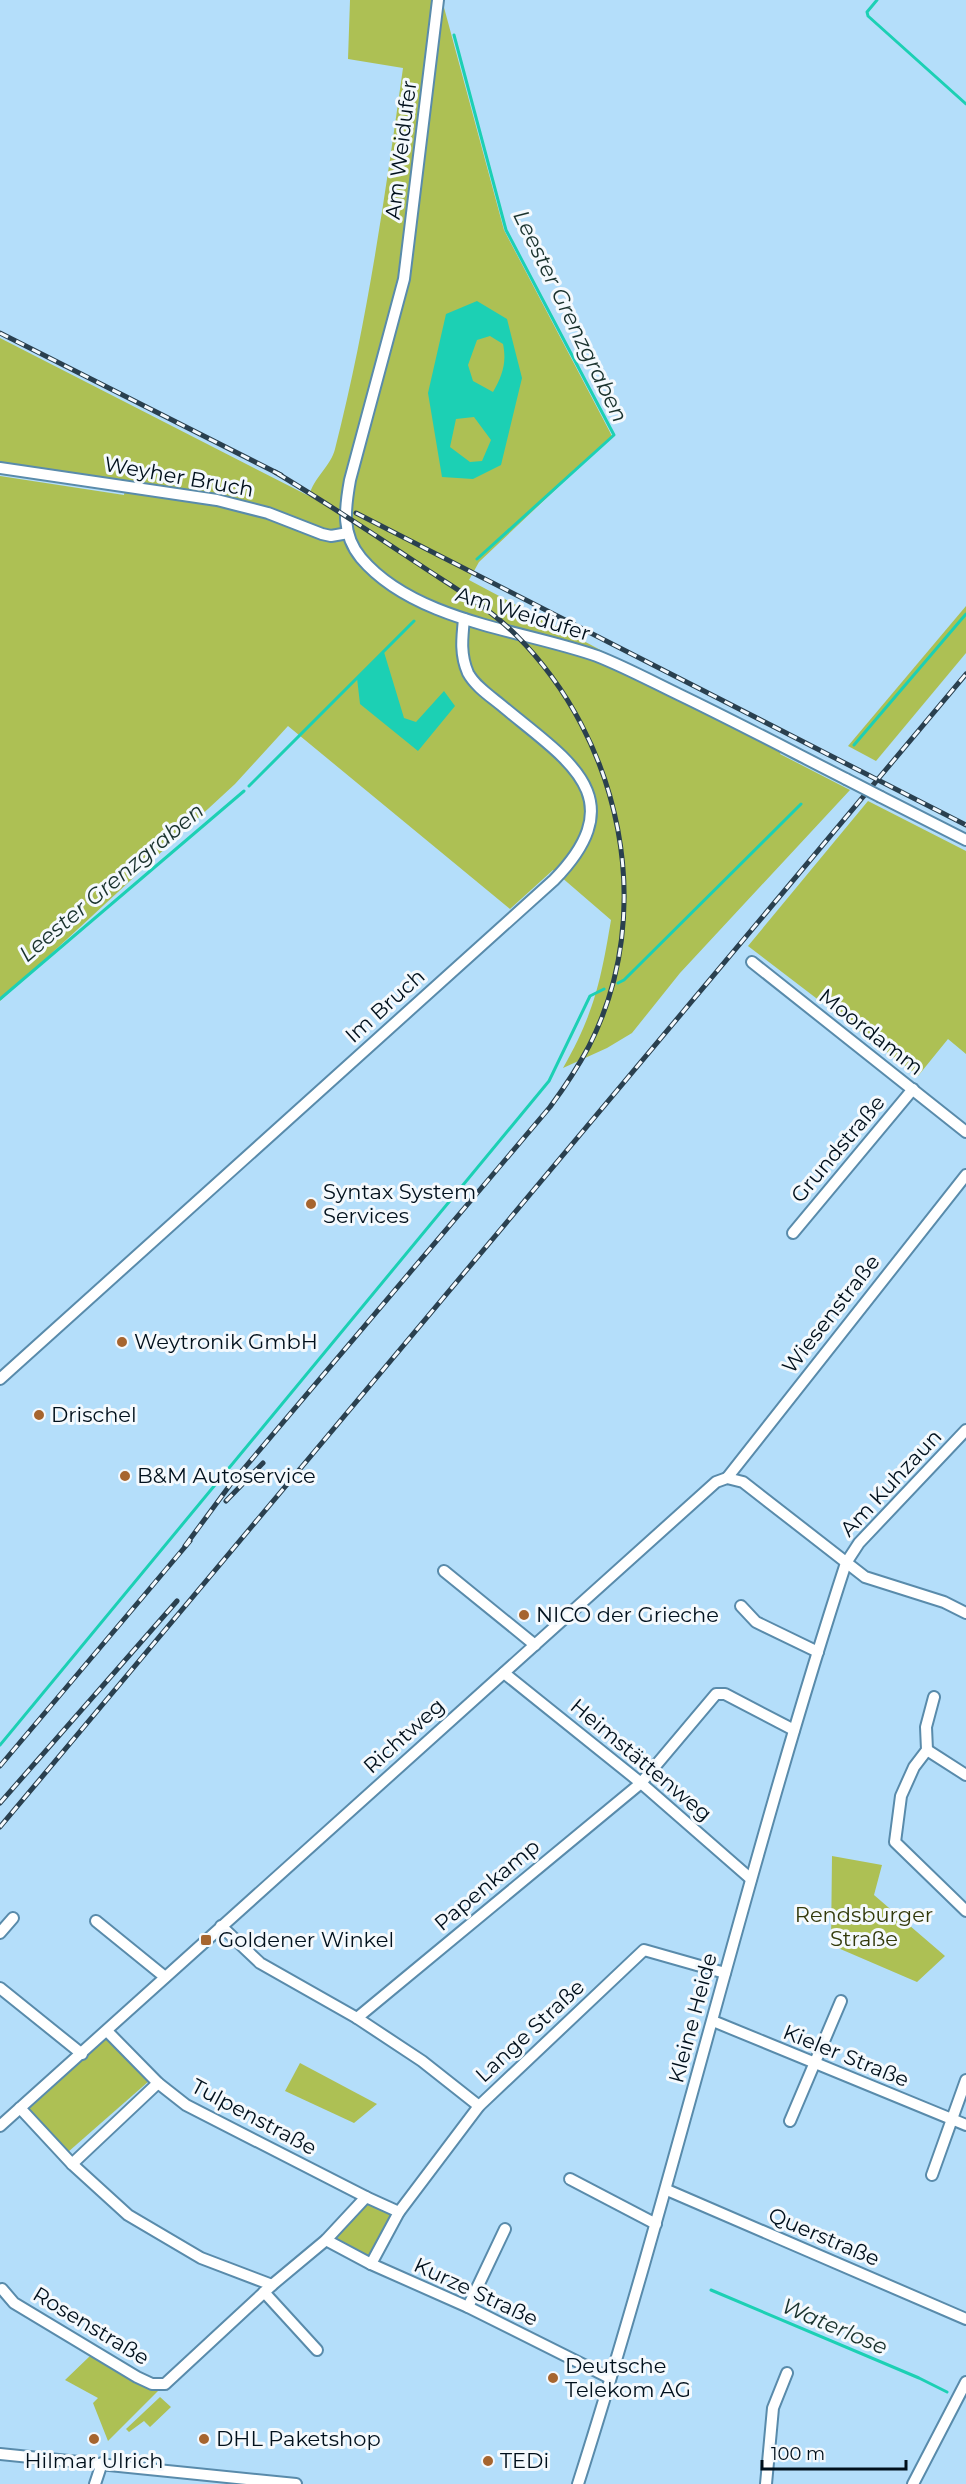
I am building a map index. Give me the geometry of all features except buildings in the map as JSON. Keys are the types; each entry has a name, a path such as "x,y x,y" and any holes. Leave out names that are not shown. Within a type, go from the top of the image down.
{"street":[{"name":"Am Weidufer","path":"438,0 404,279 350,480 345,507 348,533 361,558 377,573 410,595 464,619 598,657 966,840"},
{"name":"Weyher Bruch","path":"0,468 217,500 268,513 322,534 331,536 348,533"},
{"name":"Im Bruch","path":"0,1380 554,879 574,859 584,844 590,812 590,797 585,784 567,759 481,688 469,674 461,649 464,619"},
{"name":"Moordamm","path":"752,962 966,1132"},
{"name":"Grundstraße","path":"794,1233 912,1089"},
{"name":"Wiesenstraße","path":"727,1478 966,1175"},
{"name":"Am Kuhzaun","path":"846,1563 859,1543 966,1430"},
{"path":"727,1478 743,1482 865,1577 944,1602 966,1613"},
{"name":"Richtweg","path":"0,2126 716,1482 727,1478"},
{"name":"Kleine Heide","path":"578,2484 667,2190 751,1879 846,1563"},
{"path":"444,1571 535,1645"},
{"path":"741,1606 756,1622 818,1652"},
{"name":"Heimstättenweg","path":"504,1673 641,1783 751,1879"},
{"name":"Papenkamp","path":"357,2018 641,1783 716,1694 725,1694 794,1730"},
{"path":"934,1698 926,1727 927,1750 914,1767 901,1796 896,1842 966,1911"},
{"path":"927,1750 966,1775"},
{"path":"0,1933 13,1918"},
{"path":"96,1920 165,1977"},
{"path":"221,1926 260,1963 357,2018 422,2061 479,2106"},
{"name":"Lange Straße","path":"371,2264 399,2212 479,2106 645,1950 725,1973"},
{"path":"0,1988 82,2054"},
{"path":"790,2121 841,2001"},
{"name":"Kieler Straße","path":"713,2021 966,2125"},
{"name":"Tulpenstraße","path":"107,2031 158,2083 186,2105 366,2197"},
{"path":"932,2175 966,2080"},
{"path":"72,2164 158,2083"},
{"path":"20,2108 72,2164 128,2215 201,2258 268,2287 317,2350"},
{"path":"570,2179 656,2224"},
{"name":"Querstraße","path":"667,2190 966,2319"},
{"path":"268,2287 326,2240 366,2197 399,2212"},
{"path":"468,2307 505,2229"},
{"name":"Kurze Straße","path":"326,2240 371,2264 468,2307 610,2378"},
{"name":"Rosenstraße","path":"2,2289 14,2303 137,2377 152,2384 165,2385 268,2287"},
{"path":"766,2484 773,2408 787,2373"},
{"path":"913,2484 966,2382"},
{"path":"0,2454 296,2484"},
{"path":"95,2484 102,2463"}],"green space":[{"path":"350,0 442,0 504,230 612,436 479,562 469,580 608,654 786,741 780,754 850,790 680,973 632,1033 607,1048 563,1068 582,1031 595,996 611,920 553,870 510,909 288,726 235,784 0,1001 0,476 124,495 125,488 0,465 0,338 309,496 311,489 333,455 357,355 403,68 348,59"},
{"path":"966,606 966,653 876,761 848,746"},
{"path":"868,801 966,851 966,1054 948,1039 918,1076 748,946"},
{"name":"Rendsburger Straße","path":"832,1856 882,1865 874,1895 945,1956 917,1982 831,1945"},
{"path":"109,2036 149,2081 68,2152 29,2109"},
{"path":"300,2063 377,2104 354,2123 285,2091"},
{"path":"366,2199 396,2213 371,2262 328,2239"},
{"path":"90,2356 149,2388 161,2388 108,2441 93,2403 98,2398 65,2380"},
{"path":"160,2397 171,2407 150,2427 144,2421 129,2432 126,2429"}],"shaded area":[{"path":"477,301 507,319 522,378 501,465 473,479 442,477 428,393 446,314","holes":["490,336 503,344 504,351 503,369 493,392 473,381 468,365 477,340","474,417 491,440 482,461 470,462 450,447 456,419"]},
{"path":"384,652 404,718 416,722 444,691 455,706 418,751 360,704 357,678"}],"waterway":[{"path":"877,0 867,12 868,16 966,104"},
{"name":"Leester Grenzgraben","path":"454,35 506,230 614,435 477,559"},
{"path":"854,745 966,614"},
{"name":"Leester Grenzgraben","path":"249,786 414,621"},
{"name":"Leester Grenzgraben","path":"0,999 244,791"},
{"path":"618,983 624,980 801,804"},
{"path":"0,1745 549,1081 590,996 604,989"},
{"name":"Waterlose","path":"711,2290 947,2392"}],"railway":[{"path":"0,333 281,475"},
{"path":"185,1546 230,1485 550,1107 576,1070 589,1046 610,994 621,940 624,884 618,829 603,776 581,725 552,677 516,635 482,606 275,472"},
{"path":"356,513 966,825"},
{"path":"0,1827 966,674"},
{"path":"226,1501 263,1463"},
{"path":"0,1766 190,1541"},
{"path":"0,1803 177,1601"}],"place":[{"name":"Syntax System Services","path":"311,1204"},
{"name":"Weytronik GmbH","path":"122,1342"},
{"name":"Drischel","path":"39,1415"},
{"name":"B&M Autoservice","path":"125,1476"},
{"name":"NICO der Grieche","path":"524,1615"},
{"name":"Goldener Winkel","path":"206,1940"},
{"name":"Deutsche Telekom AG","path":"553,2378"},
{"name":"Hilmar Ulrich","path":"94,2439"},
{"name":"DHL Paketshop","path":"204,2439"},
{"name":"TEDi","path":"488,2461"}]}
